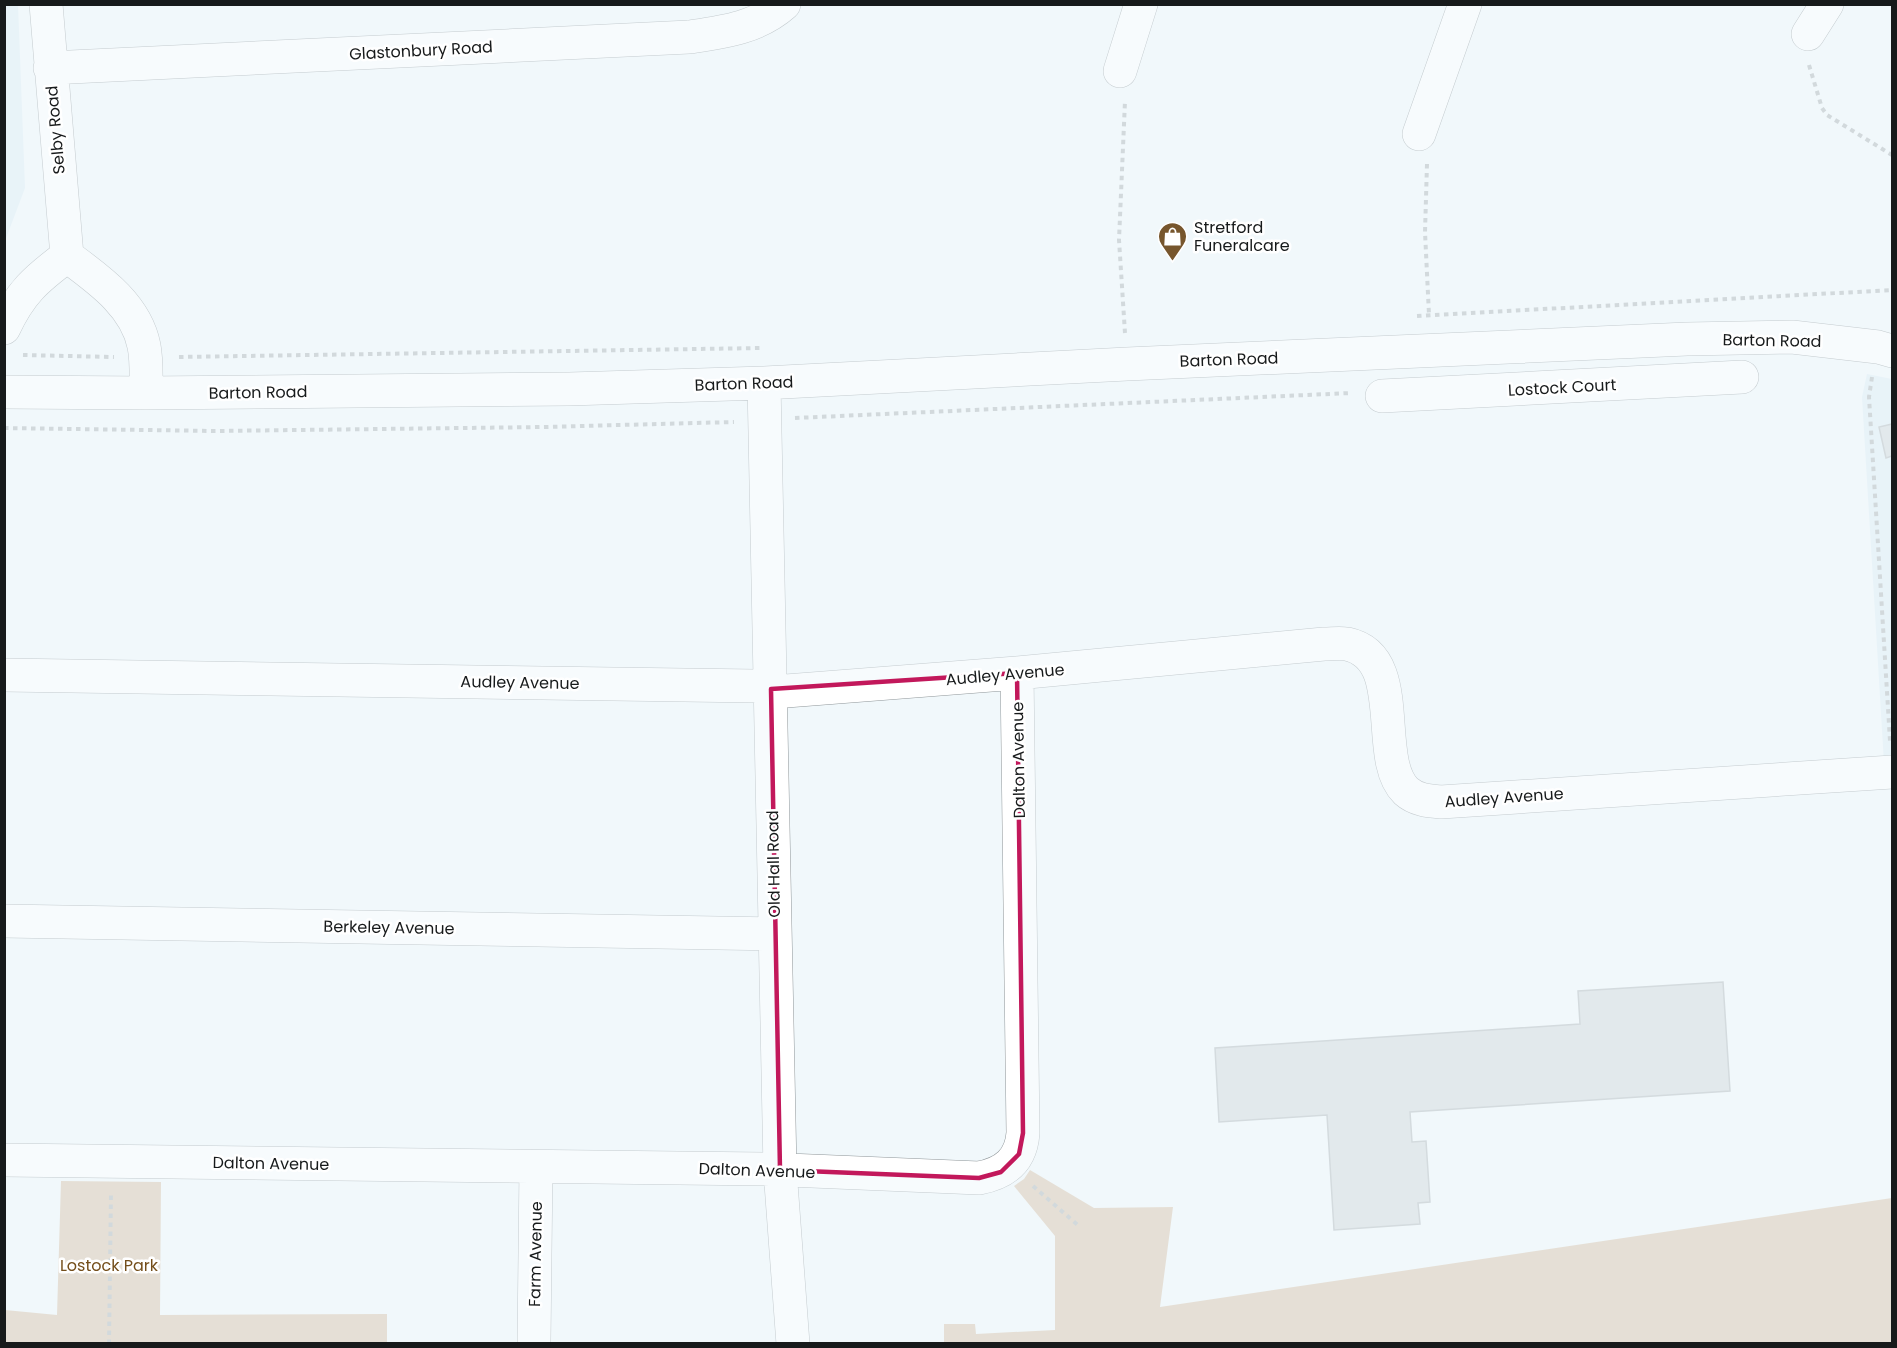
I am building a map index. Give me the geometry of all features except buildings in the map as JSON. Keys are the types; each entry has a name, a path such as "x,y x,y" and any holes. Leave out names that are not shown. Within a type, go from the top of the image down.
{"street":[{"name":"Selby Road","path":"46,4 67,256"},
{"name":"Glastonbury Road","path":"50,68 689,38 733,31 771,16 784,4"},
{"path":"1120,71 1141,4"},
{"path":"1419,134 1465,4"},
{"path":"1808,34 1827,4"},
{"path":"12,342 14,306 28,288 67,256 104,284 131,315 140,332 146,357 146,393"},
{"name":"Barton Road","path":"4,392 569,389 764,383 1687,339 1792,337 1885,349"},
{"path":"1687,339 1688,380"},
{"path":"1482,348 1484,391"},
{"name":"Lostock Court","path":"1382,396 1742,377"},
{"name":"Old Hall Road","path":"764,383 780,1170 793,1344"},
{"name":"Audley Avenue","path":"4,675 754,686 786,692 1324,644 1347,644 1367,652 1381,674 1387,699 1392,761 1396,776 1406,791 1422,800 1441,802 1892,772"},
{"name":"Dalton Avenue","path":"4,1160 780,1170 979,1178 992,1176 1010,1166 1018,1154 1023,1133 1017,673"},
{"name":"Berkeley Avenue","path":"4,921 774,934"},
{"name":"Farm Avenue","path":"534,1341 536,1167"}],"path":[{"path":"1808,34 1803,42 1825,112 1893,155"},
{"path":"1120,71 1126,106 1119,240 1127,364"},
{"path":"1419,134 1428,168 1425,232 1430,351"},
{"path":"1406,316 1893,290"},
{"path":"1114,330 1125,330"},
{"path":"12,342 146,357 763,348"},
{"path":"1885,349 1869,397 1892,772"},
{"path":"109,1344 111,1161"},
{"path":"1010,1166 1080,1227"}],"highlighted area":[{"path":"1017,673 1023,1133 1019,1154 1001,1172 979,1178 780,1170 771,689"}],"shaded area":[{"path":"5,4 18,5 25,188 5,241"},
{"path":"1867,374 1892,379 1892,763 1884,763 1862,397"}],"green space":[{"path":"1030,1170 1094,1208 1173,1207 1160,1307 1892,1198 1892,1343 944,1343 944,1324 975,1324 976,1334 1055,1330 1055,1236 1014,1186 1024,1179"},
{"name":"Lostock Park","path":"61,1181 161,1182 160,1315 387,1314 387,1343 5,1343 5,1310 57,1315"}],"place":[{"name":"Stretford Funeralcare","path":"1173,262"}]}
